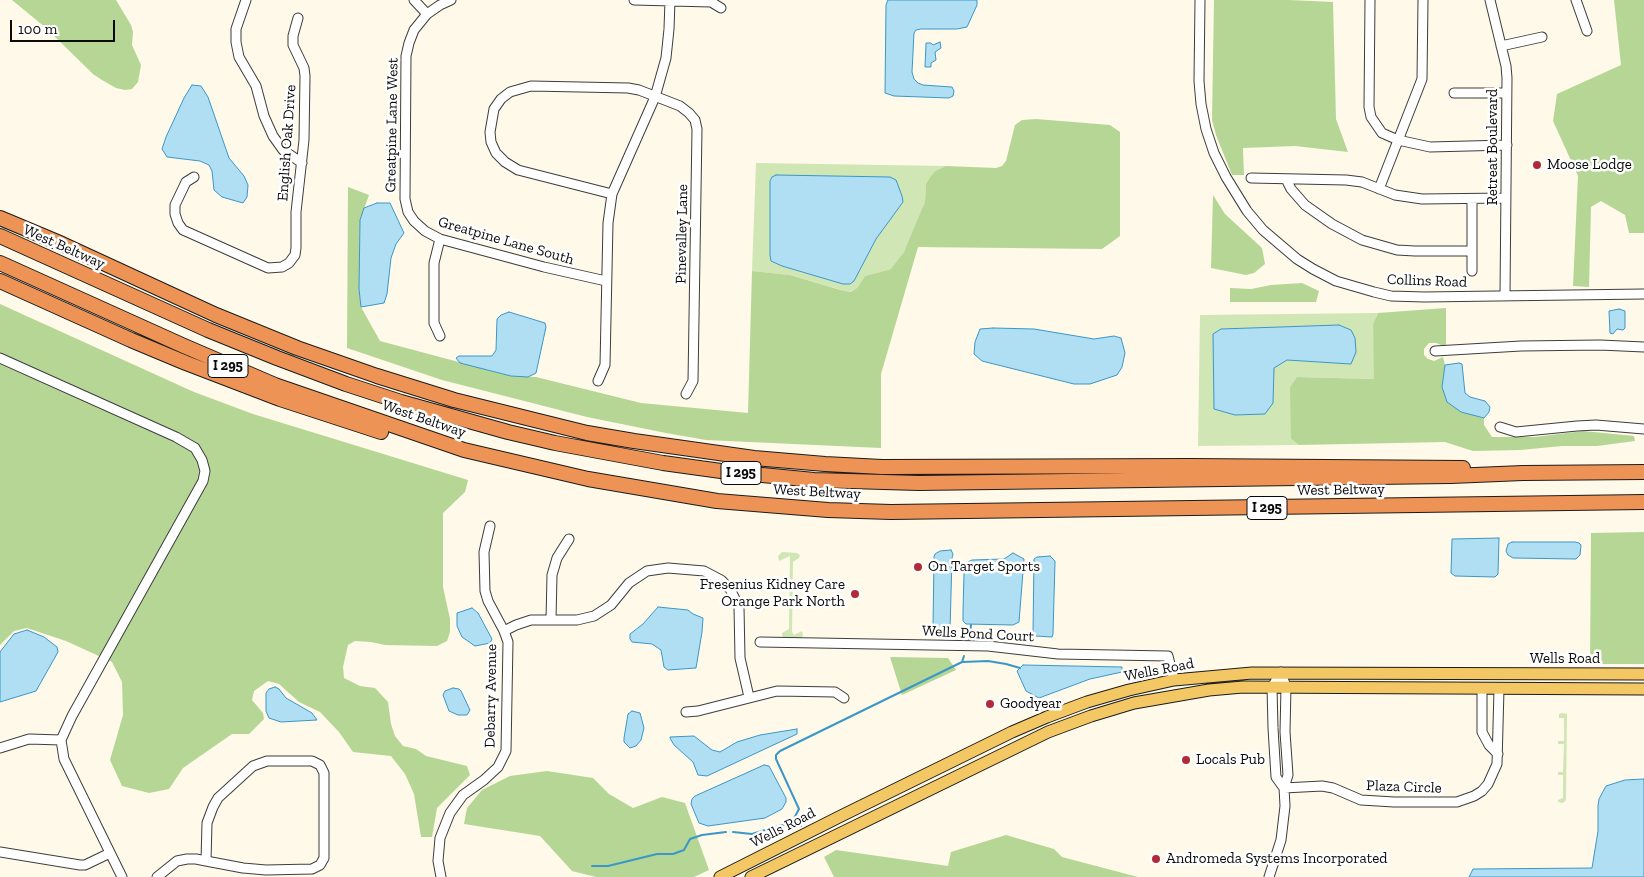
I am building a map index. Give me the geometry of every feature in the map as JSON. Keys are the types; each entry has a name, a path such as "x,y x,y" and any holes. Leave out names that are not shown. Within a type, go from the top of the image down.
{"highway":[{"path":"0,211 62,244"},
{"path":"0,218 62,244 224,318 297,348 377,376 454,400 587,433 662,446 763,459 882,467 1452,467 1523,473"},
{"name":"West Beltway","path":"0,236 208,330 346,384 401,402 508,432 565,445 663,463 804,479 919,483 1644,472"},
{"name":"West Beltway","path":"0,263 274,385 464,450 588,479 717,501 828,510 910,512 1644,502"},
{"path":"0,281 130,340 280,400 388,434 464,450"}],"main road":[{"name":"Wells Road","path":"720,877 1047,717 1087,702 1174,680 1245,673 1280,672 1644,674"},
{"path":"1490,689 1491,674"},
{"name":"Wells Road","path":"751,877 1048,732 1134,703 1209,690 1272,687 1644,689"},
{"path":"911,799 920,787 952,771 956,760"}],"street":[{"path":"246,0 236,29 236,42 240,57 256,86 264,116 273,136 283,150 302,163"},
{"path":"414,0 427,14 451,0"},
{"path":"634,0 711,2 721,8"},
{"path":"598,381 605,365 608,223 612,194 655,97 666,58 670,0"},
{"name":"Collins Road","path":"1200,0 1199,81 1201,104 1206,129 1214,153 1247,211 1263,230 1284,249 1313,269 1336,280 1374,292 1407,297 1644,294"},
{"path":"1370,0 1370,112 1376,126 1382,132 1398,140 1430,147 1506,145"},
{"path":"1379,189 1422,79 1423,0"},
{"name":"Retreat Boulevard","path":"1490,0 1506,66 1505,296"},
{"path":"1579,2 1587,31"},
{"name":"Greatpine Lane West","path":"408,212 405,199 406,56 414,30 427,14"},
{"name":"English Oak Drive","path":"194,177 186,182 175,205 178,223 184,230 268,268 282,267 289,263 295,255 296,248 296,212 304,140 305,76 304,68 293,45 293,36 298,18"},
{"path":"1501,46 1542,37"},
{"name":"Pinevalley Lane","path":"612,194 518,170 505,162 496,153 491,142 490,132 490,121 494,109 501,99 514,90 531,86 628,88 639,90 680,106 695,120 698,129 693,381 686,394"},
{"path":"1454,93 1506,93"},
{"path":"1251,178 1346,180 1362,182 1395,195 1422,199 1506,198"},
{"path":"1286,179 1291,189 1305,205 1332,224 1362,240 1397,250 1471,251"},
{"path":"1472,199 1472,271"},
{"name":"Greatpine Lane South","path":"408,212 414,221 425,231 440,239 606,282"},
{"path":"440,239 434,263 434,323 440,336"},
{"path":"1435,351 1521,346 1600,345 1644,347"},
{"path":"0,358 195,448 202,460 205,471 203,481 72,716 61,740 64,759 122,877"},
{"path":"1500,427 1516,432 1586,426 1644,429"},
{"name":"Debarry Avenue","path":"441,877 438,861 440,838 450,813 463,795 484,780 498,766 506,751 508,642 485,591 484,552 490,526"},
{"path":"551,620 552,575 556,558 569,539"},
{"path":"504,631 523,622 577,620 594,616 611,605 629,583 647,571 668,568 696,570 712,574 730,589 739,607 740,658 749,697"},
{"name":"Wells Pond Court","path":"760,642 988,646 1058,654 1168,656 1174,680"},
{"path":"1268,877 1281,840 1284,822 1284,788 1288,775 1285,732 1286,687 1280,672"},
{"path":"1280,672 1272,687 1276,777 1284,788"},
{"path":"1490,689 1482,732 1488,745 1498,754"},
{"name":"Plaza Circle","path":"1284,788 1313,786 1333,788 1361,800 1457,802 1474,796 1488,784 1496,768 1498,754 1490,689"},
{"path":"686,712 698,711 749,697 786,690 835,692 844,698"},
{"path":"0,748 29,739 61,740"},
{"path":"156,877 177,861 196,859 206,861 243,868 266,870 312,869 320,865 324,858 324,773 320,765 312,761 267,761 253,766 218,798 212,807 207,823 206,861"},
{"path":"0,852 80,866 110,853"}],"green space":[{"path":"12,0 116,0 131,25 133,32 132,45 141,65 138,82 132,89 125,90 116,88 102,80 93,74 46,28"},
{"path":"1214,0 1333,2 1336,119 1348,152 1295,146 1243,148 1244,175 1232,175 1212,120"},
{"path":"1614,0 1644,0 1644,233 1629,233 1625,215 1601,201 1591,207 1589,287 1573,286 1578,176 1553,121 1557,94 1621,65"},
{"path":"1036,119 1110,125 1120,132 1120,236 1102,249 918,247 881,374 881,448 706,440 666,433 587,417 442,380 347,348 348,187 369,195 360,220 359,289 361,307 380,341 511,376 536,377 641,403 748,413 752,271 790,275 850,292 857,288 865,276 891,269 904,252 925,202 926,184 935,171 946,166 996,168 1002,166 1006,161 1015,125 1022,120"},
{"path":"756,163 946,166 935,171 926,184 925,202 917,224 904,252 896,264 891,269 865,276 857,288 849,292 790,275 752,271","holes":["770,179 903,202 876,239 850,284 843,284 771,261"]},
{"path":"1213,195 1225,214 1262,248 1265,264 1254,273 1246,275 1211,268"},
{"path":"1302,283 1319,291 1316,302 1230,302 1230,288 1251,289 1271,285"},
{"path":"0,304 194,392 253,414 468,480 465,492 443,513 443,587 450,619 450,632 447,641 437,646 385,645 355,641 348,645 343,667 344,678 360,686 375,688 388,702 395,736 403,746 416,749 426,756 467,766 470,775 437,808 432,837 421,837 414,794 405,774 391,756 353,752 339,732 320,712 299,702 279,684 268,681 254,691 252,700 263,713 264,719 249,734 232,734 183,768 169,789 149,793 122,786 110,760 123,715 122,682 112,662 66,641 27,628 14,631 0,645"},
{"path":"1446,308 1446,347 1436,343 1429,343 1424,349 1424,355 1434,361 1443,357 1445,365 1442,387 1462,412 1484,418 1484,425 1492,437 1535,437 1583,431 1634,436 1635,441 1597,446 1473,451 1445,442 1299,445 1291,439 1290,387 1297,377 1374,379 1373,324 1378,313"},
{"path":"1378,313 1373,324 1375,379 1297,377 1291,387 1291,439 1299,445 1198,446 1200,315","holes":["1221,329 1351,364 1287,360 1274,368"]},
{"path":"1644,532 1644,664 1590,664 1591,533"},
{"path":"782,552 800,555 793,562 792,632 794,635 802,631 803,636 801,638 784,638 782,635 782,633 789,629 790,556 779,561 778,556"},
{"path":"890,657 948,658 956,670 902,695"},
{"path":"1559,714 1567,714 1566,800 1563,803 1558,802 1558,800 1563,798 1563,775 1558,775 1558,772 1563,772 1564,744 1558,744 1558,741 1564,741 1564,718 1559,718"},
{"path":"547,771 593,778 609,794 633,808 662,797 685,803 709,870 694,877 596,877 572,871 540,836 464,824 467,808 482,790 510,776"},
{"path":"1006,835 1054,849 1062,857 1138,877 834,877 824,857 836,850 948,866 951,852"}],"water":[{"path":"888,0 977,0 977,5 967,27 957,29 921,29 916,30 914,33 912,72 914,79 923,85 952,87 954,91 953,96 949,98 894,96 885,93 886,5"},
{"path":"940,42 941,48 935,52 936,60 931,63 931,67 925,67 926,43 933,45"},
{"path":"192,85 201,86 208,97 229,158 244,176 248,185 247,197 243,203 222,197 214,190 212,171 209,165 200,161 167,157 162,149 184,98"},
{"path":"776,175 890,177 896,180 903,202 876,239 854,281 850,284 843,284 771,261 770,181"},
{"path":"377,203 390,203 404,233 396,244 391,258 387,294 384,303 361,307 359,289 360,220 364,208"},
{"path":"1619,309 1625,311 1625,328 1623,330 1617,329 1613,334 1610,333 1609,311"},
{"path":"509,312 545,323 546,327 536,373 528,377 511,376 460,363 456,358 459,356 492,356 496,350 497,319"},
{"path":"1339,325 1351,330 1355,338 1356,352 1351,364 1287,360 1274,368 1273,403 1265,414 1235,415 1214,409 1213,334 1221,329"},
{"path":"980,329 1034,329 1094,339 1114,336 1121,338 1125,353 1122,367 1117,375 1090,384 1074,384 982,361 974,354 975,342"},
{"path":"1462,364 1465,393 1470,397 1485,401 1490,407 1489,412 1484,418 1461,412 1447,402 1442,387 1445,365"},
{"path":"1499,538 1498,574 1495,577 1455,576 1451,573 1452,539"},
{"path":"1512,542 1575,542 1581,545 1580,555 1576,559 1513,558 1506,551 1508,544"},
{"path":"951,550 953,554 950,630 947,634 937,633 933,629 934,557 940,551"},
{"path":"1013,553 1024,559 1019,622 1013,625 966,624 963,621 964,573 968,562 972,560 1004,559"},
{"path":"1050,556 1055,561 1053,634 1052,637 1036,636 1033,634 1034,559"},
{"path":"658,607 688,610 703,618 696,668 668,670 664,667 661,650 652,644 632,642 630,639 630,634 643,624"},
{"path":"472,608 478,613 492,639 490,643 475,646 462,637 457,626 457,613"},
{"path":"27,630 44,637 57,647 58,652 36,691 0,702 0,652 14,634"},
{"path":"1023,665 1122,667 1122,672 1090,679 1039,698 1026,691 1017,671"},
{"path":"275,687 286,698 312,713 317,720 281,722 269,718 266,711 266,693 269,689"},
{"path":"453,688 461,691 470,710 467,715 458,715 449,711 443,695 445,691"},
{"path":"632,711 640,713 644,728 641,740 636,746 630,748 624,742 624,738 628,714"},
{"path":"797,729 797,734 707,776 698,775 693,762 674,745 670,738 694,736 712,750 720,752 737,742 760,735"},
{"path":"764,765 769,766 786,798 782,809 765,818 708,826 699,823 691,804 695,796"},
{"path":"1644,779 1644,877 1469,877 1473,869 1592,868 1598,831 1599,799 1606,786 1625,780"}],"waterway":[{"path":"969,639 971,625"},
{"path":"962,662 964,656"},
{"path":"801,826 792,822 799,809 776,759 776,755 780,751 962,662 988,661 1020,668"},
{"path":"733,832 752,834 792,822"},
{"path":"592,866 608,866 657,854 673,854 684,850 690,839 702,835 726,832"}],"place":[{"name":"Moose Lodge","path":"1537,165"},
{"name":"On Target Sports","path":"918,567"},
{"name":"Fresenius Kidney Care Orange Park North","path":"855,594"},
{"name":"Goodyear","path":"990,704"},
{"name":"Locals Pub","path":"1186,760"},
{"name":"Andromeda Systems Incorporated","path":"1156,859"}]}
